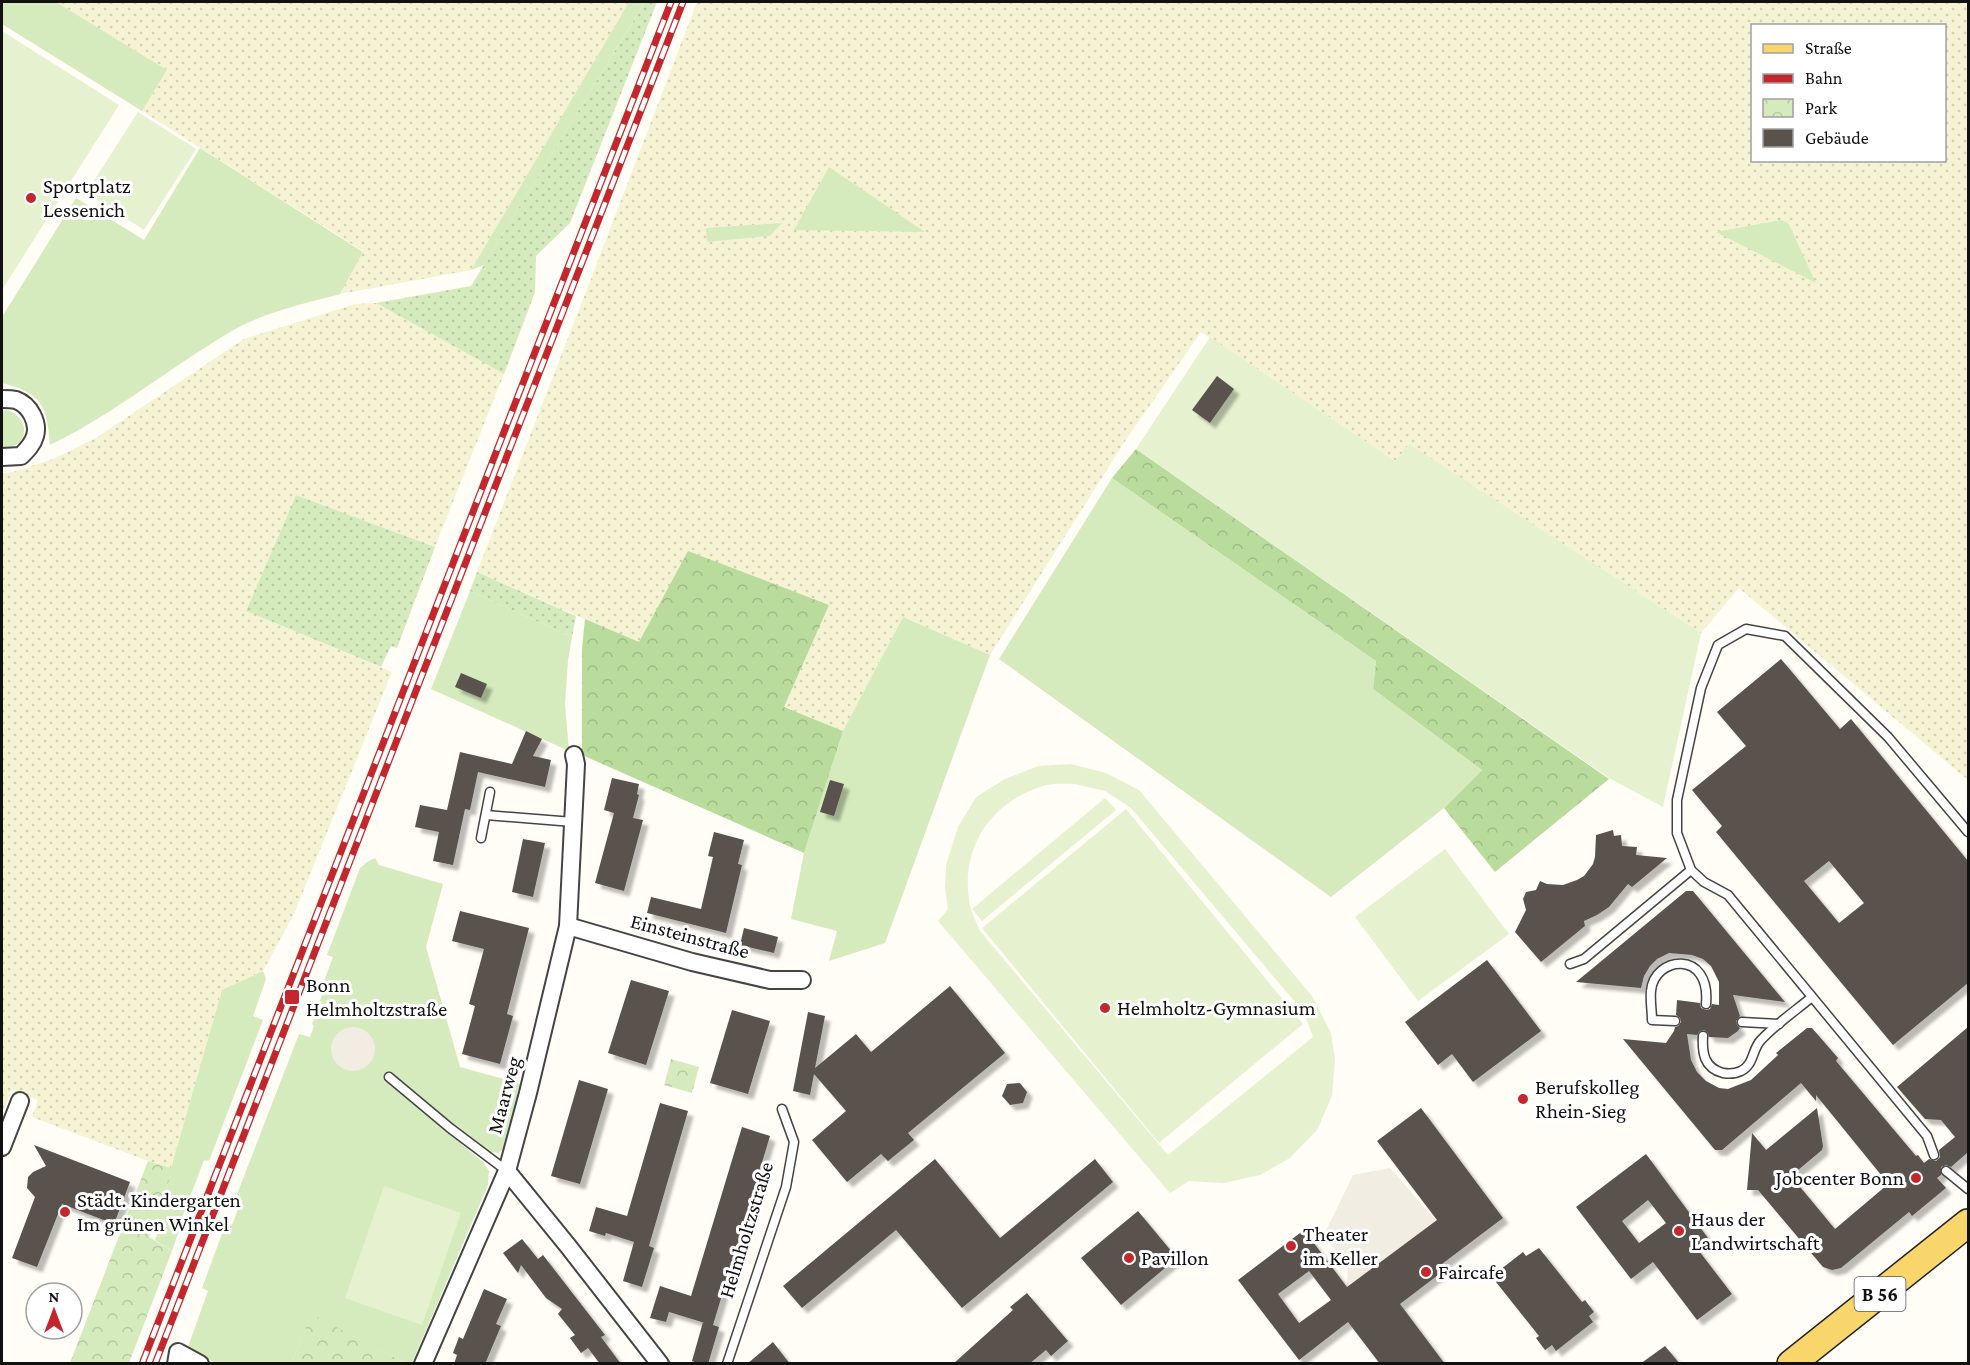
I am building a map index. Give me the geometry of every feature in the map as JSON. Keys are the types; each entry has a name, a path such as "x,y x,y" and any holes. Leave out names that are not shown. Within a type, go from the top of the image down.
{"main road":[{"name":"B 56","path":"1791,1364 1968,1223"}],"street":[{"path":"2,399 18,400 28,410 36,422 36,435 21,456 2,458"},
{"name":"Maarweg","path":"423,1364 507,1171 528,1094 568,926 576,764 574,755"},
{"name":"Einsteinstraße","path":"568,926 692,962 770,980 802,980"},
{"path":"3,1136 20,1101"},
{"path":"507,1171 660,1364"},
{"path":"176,1364 178,1352 200,1364"}],"lane":[{"path":"1934,1155 1927,1136 1728,895 1704,882 1691,870 1677,833 1677,800 1701,688 1718,645 1746,628 1785,636 1888,737 1968,832"},
{"path":"481,838 490,792"},
{"path":"486,815 573,822"},
{"path":"1570,964 1584,959 1691,870"},
{"path":"1675,1021 1652,1020 1650,990 1658,975 1667,967 1686,964 1698,970 1706,984 1706,1004"},
{"path":"1703,1036 1702,1049 1706,1062 1714,1071 1729,1074 1743,1070 1749,1064 1758,1042 1812,997"},
{"path":"1742,1023 1779,1024"},
{"path":"389,1077 450,1128 507,1171"},
{"name":"Helmholtzstraße","path":"727,1364 786,1187 794,1142 782,1109"},
{"path":"1946,1171 1968,1189"}],"shaded area":[{"path":"56,2 629,2 471,270 340,294 363,251 142,111 167,70"},
{"path":"697,2 1968,2 1968,780 1739,588 1701,633 1409,445 1395,461 1201,332 1125,441 990,655 903,617 843,731 784,707 829,605 639,643 477,572"},
{"path":"376,303 504,374 435,547 296,495 246,611 392,672 294,914 263,971 222,990 171,1168 32,1117 38,1100 12,1090 2,1113 2,473 13,472 53,459 96,438 244,339 355,304"},
{"path":"353,1027 362,1028 369,1033 374,1040 374,1058 369,1065 362,1070 353,1071 344,1070 337,1065 332,1058 331,1049 332,1040 337,1033 344,1028"},
{"path":"1390,1168 1445,1231 1347,1287 1348,1267 1324,1235 1353,1175"}],"green space":[{"path":"2,2 56,2 167,70 142,111 2,24"},
{"path":"629,2 645,2 484,265 471,270"},
{"path":"645,2 657,2 570,223 536,256 535,292 504,374 376,303 471,286"},
{"name":"Sportplatz Lessenich","path":"2,31 119,105 2,290"},
{"path":"138,112 196,149 144,230 86,193"},
{"path":"200,148 363,252 340,294 284,309 244,324 98,419 50,445 47,420 40,403 26,391 2,383 2,317 76,198 144,240"},
{"path":"829,167 925,232 794,230"},
{"path":"1781,220 1788,223 1816,283 1716,232"},
{"path":"782,223 770,236 707,242 706,228"},
{"path":"1210,337 1395,461 1409,444 1701,633 1663,807 1609,778 1136,449"},
{"path":"7,410 21,420 24,433 17,444 2,448 2,411"},
{"path":"1136,449 1609,779 1495,872 1444,808 1482,770 1373,689 1376,661 1112,478"},
{"path":"1112,478 1376,661 1373,689 1482,770 1444,808 1331,897 999,659"},
{"path":"296,495 435,547 397,648 391,646 381,667 246,611"},
{"path":"688,551 829,605 784,707 843,731 804,853 582,755 582,649 585,619 639,642"},
{"path":"477,572 576,616 572,637 470,591"},
{"path":"470,591 572,637 565,704 569,751 431,689"},
{"path":"903,617 990,655 885,943 829,961 837,931 791,919 804,853 843,731"},
{"path":"1071,764 1106,773 1139,790 1312,996 1331,1033 1335,1059 1332,1096 1317,1130 1290,1158 1260,1175 1224,1183 1189,1181 1170,1193 938,921 948,909 945,888 946,865 958,827 976,797 1005,779 1038,766","holes":["1051,784 1075,784 1105,791 1131,808 1295,1002 1306,1018 1313,1037 1168,1155 980,931 970,904 968,881 975,845 984,829 1008,803 1025,793"]},
{"path":"1105,798 1116,810 982,921 972,909"},
{"path":"1126,809 1303,1024 1159,1143 982,928"},
{"path":"1445,849 1509,934 1418,1001 1355,917"},
{"path":"375,858 379,865 443,884 426,947 460,1067 522,1084 505,1148 498,1153 491,1152 448,1119 441,1127 483,1162 489,1171 488,1185 412,1363 405,1363 311,1315 292,1363 215,1363 188,1347 208,1291 202,1288 226,1223 232,1225 240,1204 234,1202 299,1034 310,1037 326,983 324,981 333,957 327,955 360,868"},
{"path":"263,971 266,979 253,1016 263,1020 209,1161 204,1160 172,1251 155,1240 161,1222 155,1219 171,1175 171,1168 222,990"},
{"path":"671,1059 699,1067 692,1093 664,1085"},
{"path":"148,1161 171,1168 171,1175 149,1237 172,1251 129,1363 70,1363 78,1341 84,1341 84,1327"},
{"path":"384,1186 461,1213 422,1325 345,1298"},
{"path":"311,1314 405,1363 292,1363"}],"building":[{"path":"1217,376 1234,389 1210,423 1192,410"},
{"path":"1781,659 1840,729 1851,719 1968,861 1968,983 1893,1045 1716,832 1722,826 1692,790 1746,746 1717,712","holes":["1829,861 1864,903 1839,923 1804,881"]},
{"path":"461,673 487,684 481,698 455,687"},
{"path":"526,731 542,739 533,756 551,760 545,787 478,772 470,810 465,809 453,865 433,861 439,832 415,827 420,805 447,810 460,752 512,764"},
{"path":"612,778 639,784 637,794 639,795 633,818 643,820 624,891 595,883 614,813 604,810"},
{"path":"830,780 844,784 834,816 820,812"},
{"path":"1613,830 1614,836 1621,835 1622,846 1637,847 1636,855 1667,858 1632,887 1628,884 1609,907 1584,921 1585,926 1541,962 1515,932 1526,910 1523,899 1526,892 1536,890 1540,881 1563,885 1584,876 1593,864 1596,835"},
{"path":"714,832 744,840 738,864 742,865 726,933 647,913 651,897 701,909 713,857 708,856"},
{"path":"523,839 545,843 533,897 512,892"},
{"path":"1686,891 1693,891 1785,1002 1733,995 1740,1016 1736,1021 1740,1028 1738,1031 1728,1038 1709,1037 1704,1030 1697,1035 1687,1034 1691,1060 1697,1072 1706,1081 1719,1088 1728,1089 1751,1080 1778,1055 1776,1053 1807,1028 1812,1028 1838,1058 1836,1061 1916,1156 1918,1155 1924,1163 1929,1159 1936,1161 1940,1157 1939,1150 1955,1137 1941,1120 1925,1119 1897,1087 1968,1027 1968,1154 1951,1167 1946,1165 1941,1167 1941,1175 1937,1178 1946,1188 1912,1216 1909,1212 1841,1268 1832,1270 1823,1267 1758,1190 1747,1190 1752,1133 1766,1150 1817,1108 1822,1150 1791,1176 1835,1229 1887,1185 1816,1095 1816,1101 1801,1083 1722,1150 1715,1150 1623,1039 1666,1043 1675,1027 1681,1022 1676,1015 1677,1000 1700,1003 1701,1008 1706,1010 1710,1009 1712,1004 1719,1005 1719,982 1711,966 1703,959 1692,955 1669,953 1657,959 1650,966 1641,988 1576,982"},
{"path":"460,911 529,928 507,1014 513,1016 500,1064 462,1054 475,1006 469,1004 484,949 452,941"},
{"path":"744,928 778,937 774,953 740,945"},
{"path":"1487,960 1541,1031 1473,1082 1452,1054 1438,1065 1405,1022"},
{"path":"631,980 669,991 646,1065 608,1053"},
{"path":"950,986 1005,1053 908,1133 914,1140 888,1161 881,1154 847,1182 812,1140 846,1111 814,1074 810,1095 793,1091 808,1012 825,1016 815,1068 856,1034 871,1052"},
{"path":"732,1010 770,1021 748,1094 710,1083"},
{"path":"579,1080 608,1089 580,1184 551,1176"},
{"path":"1020,1083 1027,1092 1023,1103 1010,1105 1002,1096 1007,1084"},
{"path":"660,1103 688,1111 649,1246 654,1248 642,1287 623,1281 634,1242 606,1233 605,1236 589,1231 596,1207 627,1216"},
{"path":"1421,1108 1503,1218 1438,1267 1442,1272 1400,1304 1445,1364 1380,1364 1348,1322 1299,1360 1238,1280 1304,1230 1347,1287 1437,1220 1377,1141","holes":["1309,1271 1331,1300 1299,1323 1278,1294"]},
{"path":"742,1127 770,1136 713,1325 719,1327 708,1364 692,1361 703,1322 669,1312 666,1322 650,1318 660,1286 691,1296"},
{"path":"34,1145 130,1182 114,1224 62,1204 37,1267 12,1258 35,1197 27,1188 28,1177 46,1166"},
{"name":"Haus der Landwirtschaft","path":"1646,1154 1708,1238 1696,1247 1732,1294 1697,1320 1653,1262 1631,1279 1576,1207","holes":["1648,1200 1666,1223 1639,1243 1622,1221"]},
{"path":"935,1159 1000,1238 1095,1159 1113,1182 962,1308 896,1230 802,1308 783,1286"},
{"name":"Pavillon","path":"1138,1211 1177,1258 1121,1305 1081,1258"},
{"path":"522,1239 538,1259 543,1255 605,1335 601,1337 621,1364 600,1364 588,1348 581,1353 570,1338 575,1335 558,1314 562,1309 546,1298 521,1265 518,1273 503,1253"},
{"path":"1539,1248 1582,1302 1585,1300 1594,1312 1589,1316 1593,1322 1556,1351 1552,1345 1545,1350 1536,1338 1539,1336 1496,1282 1500,1278 1496,1273 1523,1252 1526,1256"},
{"path":"484,1289 507,1299 496,1324 501,1326 485,1364 454,1364 457,1355 453,1353 459,1337 463,1339"},
{"path":"1027,1293 1068,1341 1051,1356 1046,1350 1029,1364 953,1364 1013,1310 1010,1307"},
{"path":"773,1342 790,1364 747,1364"},
{"path":"1665,1346 1680,1364 1640,1364"}],"railway":[{"path":"142,1364 671,2"},
{"path":"155,1364 683,2"}],"place":[{"name":"Sportplatz Lessenich","path":"31,198"},
{"name":"Bonn Helmholtzstraße","path":"292,997"},
{"name":"Helmholtz-Gymnasium","path":"1105,1008"},
{"name":"Berufskolleg Rhein-Sieg","path":"1523,1099"},
{"name":"Jobcenter Bonn","path":"1916,1178"},
{"name":"Städt. Kindergarten Im grünen Winkel","path":"65,1212"},
{"name":"Haus der Landwirtschaft","path":"1679,1231"},
{"name":"Theater im Keller","path":"1291,1246"},
{"name":"Pavillon","path":"1129,1258"},
{"name":"Faircafe","path":"1426,1272"}]}
